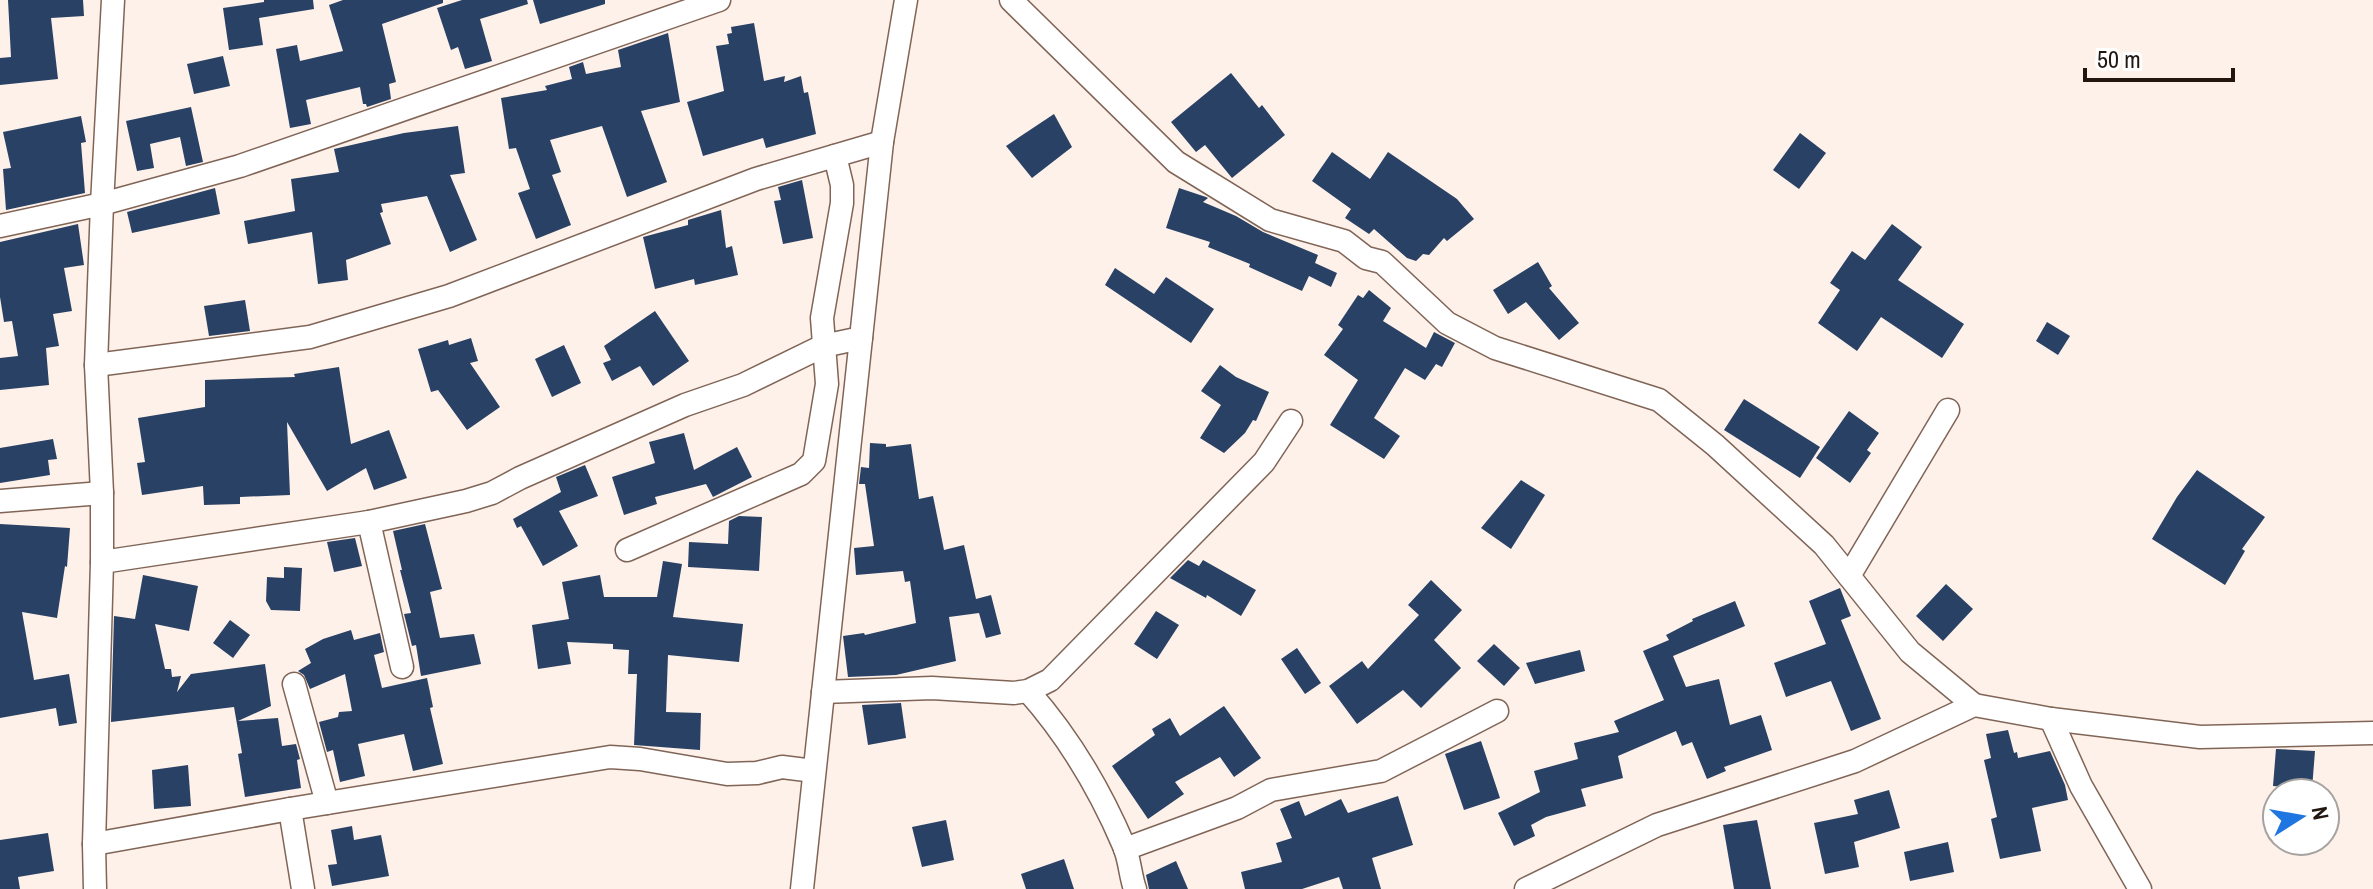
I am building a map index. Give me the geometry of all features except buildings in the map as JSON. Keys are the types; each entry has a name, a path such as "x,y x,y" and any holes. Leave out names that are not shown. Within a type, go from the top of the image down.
{"street":[{"path":"95,889 102,562 96,365 113,0"},
{"path":"0,226 102,204 240,166 719,0"},
{"path":"802,889 882,142 906,0"},
{"path":"1011,0 1176,162 1270,220 1344,241 1366,258 1382,262 1447,323 1495,348 1659,400 1715,445 1824,545 1910,652 1974,705 2051,719 2200,737 2373,733"},
{"path":"96,365 310,337 449,296 756,179 882,142"},
{"path":"627,550 801,474 814,461 827,384 822,318 842,203 842,185 835,156"},
{"path":"102,562 369,522 492,493 685,405 743,385 823,346 861,338"},
{"path":"1849,576 1948,410"},
{"path":"823,692 932,688 1014,693 1028,691 1050,680 1264,462 1291,421"},
{"path":"0,501 102,493"},
{"path":"369,522 402,667"},
{"path":"294,684 327,803"},
{"path":"1028,691 1050,716 1092,783 1125,849 1135,889"},
{"path":"1526,889 1657,825 1855,761 1974,705"},
{"path":"1125,849 1237,808 1271,790 1381,771 1497,711"},
{"path":"2051,719 2088,799 2140,889"},
{"path":"94,844 610,757 727,774 757,773 782,767 814,771"},
{"path":"290,809 303,889"}]}
